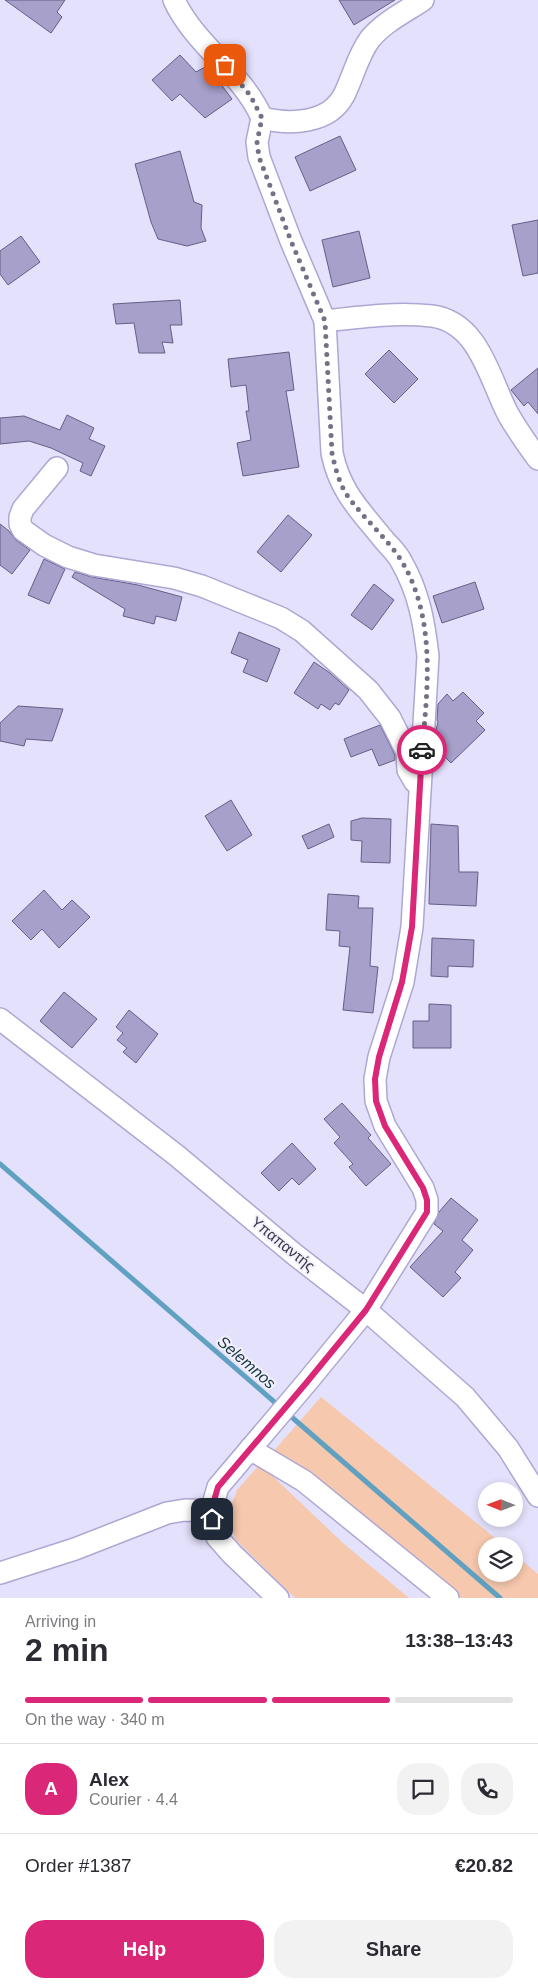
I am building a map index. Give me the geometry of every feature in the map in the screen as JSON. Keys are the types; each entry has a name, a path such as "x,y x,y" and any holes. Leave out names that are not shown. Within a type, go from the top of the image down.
{"street":[{"path":"174,0 186,21 250,95 262,118 257,142 259,157 291,241 325,321 332,453 336,470 347,494 400,560 414,587 424,617 428,656 412,927 402,982 379,1057 375,1079 376,1101 385,1126 423,1188 427,1200 427,1212 366,1310 218,1487 211,1511 217,1537 278,1598"},
{"path":"262,118 286,122 306,120 319,117 335,107 344,95 369,40 384,25 423,0"},
{"path":"325,321 379,315 433,316 446,320 459,328 471,339 493,378 508,413 522,438 538,459"},
{"path":"57,468 23,510 20,524 23,530 44,545 68,557 94,565 174,578 202,586 280,618 302,630 368,690 390,718 406,752 408,770 413,781 420,784"},
{"name":"Υπαπαντής","path":"0,1019 176,1155 294,1254 366,1310 465,1397 508,1448 538,1496"},
{"path":"250,1449 304,1481 448,1598"},
{"path":"0,1573 75,1548 167,1513 185,1510 211,1511"}],"shaded area":[{"path":"321,1397 478,1524 478,1528 483,1528 494,1537 478,1537 478,1582 523,1582 523,1562 538,1574 538,1598 458,1598 271,1454"},
{"path":"260,1464 343,1543 409,1598 295,1598 236,1540 227,1516 237,1490"}],"building":[{"path":"5,0 65,0 57,12 62,17 51,33"},
{"path":"339,0 395,0 354,25"},
{"path":"180,55 196,72 207,66 232,99 205,118 180,94 172,101 152,80"},
{"path":"340,136 356,170 310,191 295,157"},
{"path":"180,151 194,202 202,205 201,228 206,241 187,246 158,239 151,222 135,164"},
{"path":"538,220 538,273 523,276 512,225"},
{"path":"359,231 370,278 333,287 322,240"},
{"path":"21,236 40,262 8,285 0,274 0,251"},
{"path":"180,300 182,325 170,325 173,343 162,342 165,353 139,353 134,323 116,324 113,304"},
{"path":"389,350 418,379 394,403 365,374"},
{"path":"289,352 294,390 286,391 299,467 243,476 237,443 251,440 246,411 249,411 246,385 231,387 228,359"},
{"path":"538,368 538,414 528,402 524,406 511,390"},
{"path":"67,415 94,428 89,439 105,446 91,476 80,471 83,463 51,448 29,441 0,444 0,418 24,416 60,430"},
{"path":"288,515 312,535 281,572 257,552"},
{"path":"0,524 16,540 30,550 12,574 0,565"},
{"path":"44,559 65,569 49,604 28,595"},
{"path":"75,572 138,585 182,597 176,621 156,616 154,624 123,616 125,609 72,577"},
{"path":"475,582 484,609 442,623 433,596"},
{"path":"374,584 394,600 372,630 351,615"},
{"path":"239,632 280,649 267,682 243,672 248,660 231,653"},
{"path":"314,662 349,690 339,705 335,703 330,710 321,704 318,709 294,693"},
{"path":"463,692 484,713 476,721 485,730 451,763 435,747 436,740 441,735 436,730 438,704 447,694 453,701"},
{"path":"18,706 63,709 52,741 26,739 24,746 0,741 0,723"},
{"path":"380,725 395,755 395,760 379,766 372,749 351,757 344,739"},
{"path":"231,800 252,835 227,851 205,816"},
{"path":"362,818 391,819 390,863 361,862 362,841 351,840 351,821"},
{"path":"329,824 334,837 308,849 302,836"},
{"path":"431,824 458,826 459,872 478,872 476,906 429,904"},
{"path":"44,890 62,910 72,900 90,917 59,948 42,929 31,940 12,921"},
{"path":"328,894 359,896 358,908 373,908 370,966 378,967 373,1013 343,1010 350,947 339,946 340,931 326,930"},
{"path":"432,938 474,940 473,967 448,966 448,977 431,976"},
{"path":"64,992 97,1019 72,1048 40,1021"},
{"path":"429,1004 451,1005 451,1048 413,1048 413,1021 429,1021"},
{"path":"129,1010 158,1034 136,1063 123,1052 127,1048 117,1040 123,1033 116,1027"},
{"path":"342,1103 371,1135 368,1138 391,1164 366,1186 349,1167 353,1164 334,1143 340,1137 324,1119"},
{"path":"292,1143 316,1169 299,1185 292,1178 279,1191 261,1173"},
{"path":"451,1198 478,1220 462,1240 473,1250 455,1272 461,1278 443,1297 410,1267 443,1231 434,1224 439,1212"}],"waterway":[{"name":"Selemnos","path":"0,1164 279,1406"},
{"name":"Selemnos","path":"287,1413 500,1598"}],"way so far":[{"path":"225,65 250,95 262,118 257,134 259,157 291,241 325,321 332,453 336,470 347,494 400,560 414,587 424,617 428,656 426,715 422,750"}],"route":[{"path":"212,1519 213,1500 218,1487 366,1310 427,1212 427,1200 423,1188 385,1126 376,1101 375,1079 379,1057 402,982 412,927 422,750"}]}
